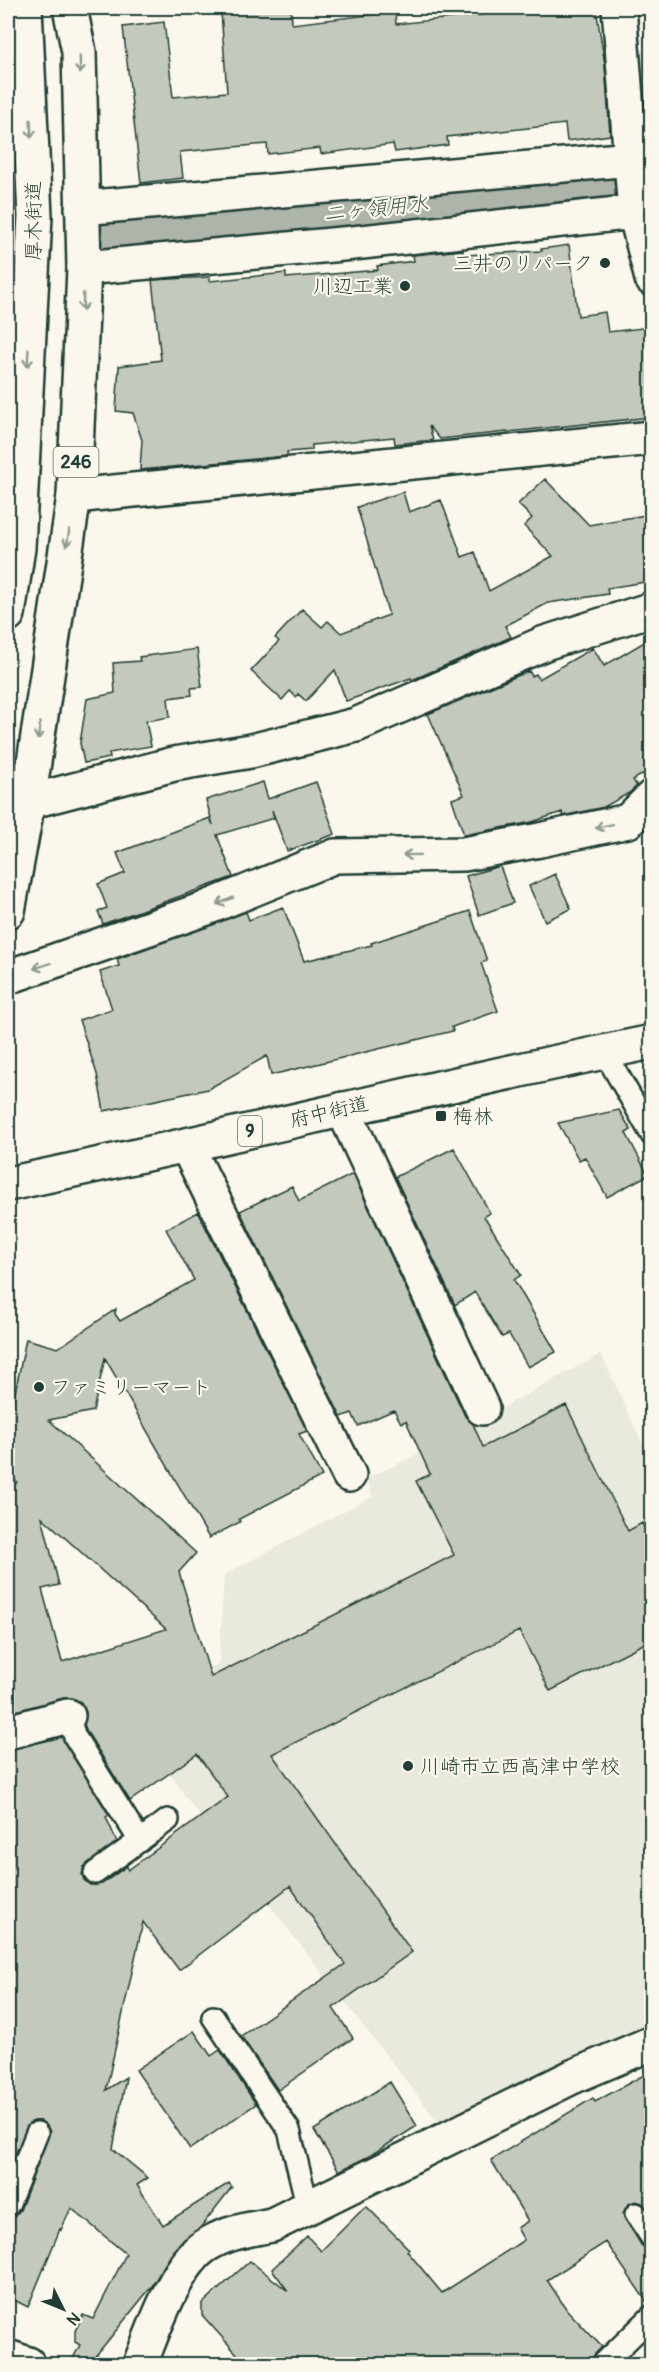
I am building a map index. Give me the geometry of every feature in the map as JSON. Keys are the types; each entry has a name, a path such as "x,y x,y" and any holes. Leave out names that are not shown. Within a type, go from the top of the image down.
{"main road":[{"name":"厚木街道","path":"8,614 18,548 35,216 26,8"},
{"name":"246","path":"8,911 28,802 74,496 84,268 79,52 70,8"},
{"path":"619,8 633,184 651,279"},
{"path":"82,208 633,184"},
{"path":"84,268 353,243 633,184"},
{"path":"74,496 651,438"},
{"path":"28,802 174,764 251,751 356,726 545,643 651,609"},
{"path":"8,977 204,909 335,856 464,854 529,842 628,821 651,796"},
{"name":"府中街道","path":"8,1184 651,1042"},
{"path":"343,1109 482,1408"},
{"path":"187,1146 349,1475"},
{"path":"8,1731 68,1716"},
{"path":"140,2364 165,2301 188,2264 208,2243 235,2232 272,2225 572,2077 651,2043"},
{"path":"8,2357 28,2364"}],"lane":[{"path":"604,1052 651,1135"},
{"path":"68,1716 75,1737 140,1841"},
{"path":"95,1873 168,1820"},
{"path":"213,2017 289,2130 308,2208"},
{"path":"8,2205 37,2133"},
{"path":"636,2214 651,2238"},
{"path":"603,2364 651,2316"}],"shaded area":[{"name":"川崎市立西高津中学校","path":"601,1354 651,1462 651,2029 439,2123 194,1808 135,1724 192,1675 219,1664 224,1575 373,1496 366,1478 396,1465"}],"building":[{"path":"291,8 292,24 395,12 396,24 509,12 596,8 605,65 610,135 567,141 565,124 447,137 448,145 395,152 393,144 321,154 320,148 268,154 267,144 180,152 183,178 141,183 123,27 164,22 173,97 227,92 221,12"},
{"path":"569,245 578,316 605,312 608,332 651,327 651,417 440,439 429,426 433,440 395,444 394,437 312,445 312,450 287,452 287,456 140,470 142,440 133,413 116,411 119,366 161,360 152,280 210,277 210,281 286,273 286,278 378,270 377,266 414,261 413,255 463,250 463,255 542,251 541,249"},
{"path":"545,479 589,525 651,514 651,581 607,588 608,594 548,603 505,626 511,637 412,680 411,678 346,701 335,670 306,701 298,694 296,697 290,691 282,700 251,671 279,641 275,638 302,609 322,627 328,621 341,633 389,615 357,507 403,492 409,512 441,500 462,557 475,552 489,591 553,556 524,526 532,518 518,504"},
{"path":"651,638 651,769 633,780 637,786 604,807 563,816 562,812 532,822 464,835 452,799 464,795 428,714 529,671 532,676 536,674 539,679 593,648 604,666"},
{"path":"197,649 202,687 191,688 192,695 168,698 170,717 146,721 151,746 109,753 110,758 84,763 80,743 87,699 115,693 113,663 140,661 139,657"},
{"path":"263,782 268,799 316,782 335,834 287,851 272,810 274,818 217,835 233,877 103,924 98,911 107,908 98,884 125,873 117,853 210,818 213,825 206,800"},
{"path":"500,866 513,903 479,915 466,876"},
{"path":"555,874 571,909 545,921 529,886"},
{"path":"283,907 304,961 372,945 371,943 470,911 487,961 481,963 498,1011 452,1027 453,1031 271,1075 267,1056 208,1089 104,1111 97,1074 79,1020 112,1009 100,972 119,966 117,959 246,912 249,920"},
{"path":"619,1110 631,1130 626,1133 648,1175 607,1197 585,1157 579,1160 558,1123"},
{"path":"454,1148 490,1213 484,1216 521,1275 514,1280 556,1352 528,1367 509,1334 502,1337 475,1292 455,1305 395,1177"},
{"path":"353,1174 465,1416 473,1424 483,1447 566,1405 628,1531 642,1523 651,1542 651,1640 550,1691 519,1631 272,1754 412,1952 333,2008 353,2038 278,2090 241,2036 345,1964 290,1886 179,1970 143,1922 106,2090 126,2077 113,2149 148,2178 137,2185 163,2225 229,2183 232,2187 200,2228 184,2239 172,2253 152,2286 89,2364 70,2364 80,2345 75,2342 75,2331 83,2315 93,2319 126,2254 71,2208 28,2307 8,2297 8,2217 20,2210 50,2132 41,2121 29,2123 8,2172 8,1750 62,1737 109,1815 106,1817 117,1842 84,1867 82,1874 84,1880 90,1885 102,1884 127,1866 128,1870 228,1797 197,1754 130,1801 87,1732 84,1724 86,1712 81,1702 72,1698 63,1698 8,1713 8,1493 17,1482 8,1473 8,1427 26,1339 58,1348 116,1309 115,1314 120,1321 194,1280 166,1229 198,1212 307,1431 299,1434 322,1476 239,1519 240,1522 209,1538 105,1358 93,1411 49,1420 196,1553 179,1572 211,1677 454,1555 416,1481 430,1474 406,1421 401,1423 394,1410 358,1426 352,1413 341,1417 240,1211 292,1186 299,1201","holes":["42,1517 166,1629 62,1662 42,1589 59,1585"]},
{"path":"194,2031 211,2056 220,2050 256,2104 190,2149 136,2070"},
{"path":"651,2071 651,2214 642,2203 636,2201 628,2204 623,2214 641,2245 651,2251 651,2304 648,2304 606,2242 547,2280 567,2310 602,2347 594,2355 591,2364 246,2364 202,2315 202,2304 250,2261 288,2291 272,2269 307,2236 321,2251 366,2206 409,2249 407,2251 442,2293 524,2240 517,2228 528,2221 491,2160 593,2098 595,2102"},
{"path":"390,2082 417,2126 371,2155 339,2171 314,2130"}],"waterway":[{"name":"二ヶ領用水","path":"101,236 652,181"}],"place":[{"name":"三井のリパーク","path":"605,263"},
{"name":"川辺工業","path":"405,286"},
{"name":"梅林","path":"441,1116"},
{"name":"ファミリーマート","path":"39,1387"},
{"name":"川崎市立西高津中学校","path":"408,1766"}]}
